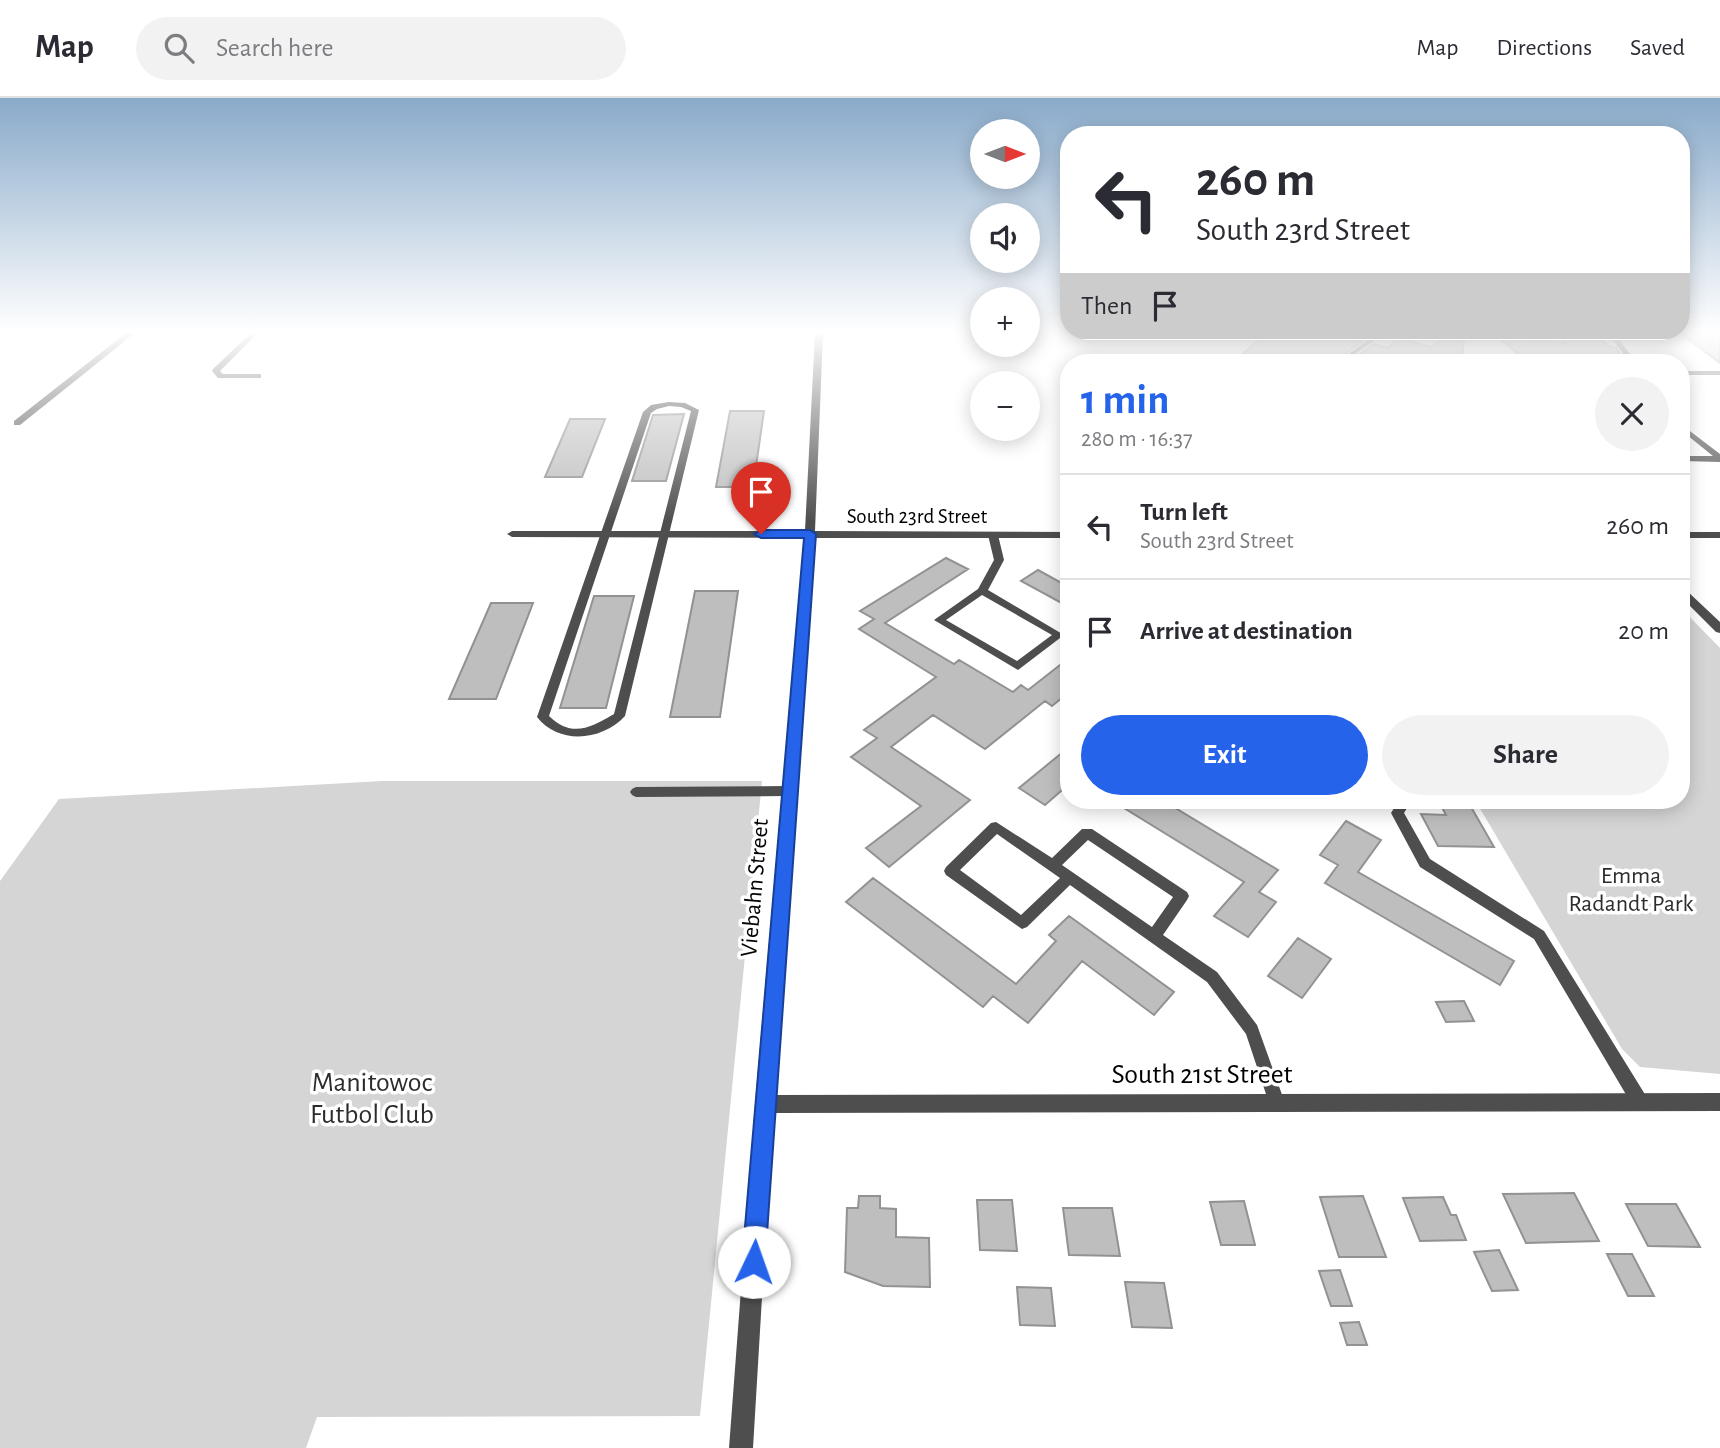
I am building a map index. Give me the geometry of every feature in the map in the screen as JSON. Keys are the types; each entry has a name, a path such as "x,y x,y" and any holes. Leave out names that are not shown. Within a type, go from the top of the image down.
{"street":[{"path":"17,423 51,396"},
{"name":"Viebahn Street","path":"741,1448 764,1104 810,534 816,396"},
{"name":"South 23rd Street","path":"512,534 1060,535"},
{"path":"1690,535 1720,535"},
{"path":"1690,600 1720,629"},
{"name":"South 21st Street","path":"764,1104 1720,1102"}],"lane":[{"path":"682,405 695,410 662,534 619,716 597,729 575,734 554,729 544,717 647,412 654,407 682,405"},
{"path":"1690,435 1720,459"},
{"path":"1690,459 1720,459"},
{"path":"982,591 1059,635 1018,666 939,620 982,591 999,560 993,535"},
{"path":"636,792 789,791"},
{"path":"1399,809 1396,813 1425,863 1539,935 1640,1102"},
{"path":"1069,877 1022,923 951,871 996,827 1052,866 1069,877 1154,936 1212,977 1252,1030 1276,1103"},
{"path":"1052,866 1087,833 1182,896 1154,936"}],"green space":[{"name":"Emma Radandt Park","path":"1690,617 1720,648 1720,1074 1640,1067 1622,1049 1480,809 1690,809"},
{"name":"Manitowoc Futbol Club","path":"382,781 762,781 700,1416 317,1417 306,1448 0,1448 0,881 59,799"}],"building":[{"path":"730,411 764,411 753,487 716,487"},
{"path":"684,414 666,481 632,481 653,415"},
{"path":"570,419 605,419 582,477 545,477"},
{"path":"946,558 968,569 885,623 954,664 959,660 1013,692 1021,685 1028,690 1060,665 1060,699 1052,706 1045,701 985,749 933,715 891,747 970,800 889,867 866,848 921,806 851,757 877,738 864,730 936,677 859,629 874,619 860,611"},
{"path":"1038,570 1060,582 1060,602 1021,581"},
{"path":"695,591 738,591 720,717 670,717"},
{"path":"594,596 634,596 606,708 560,708"},
{"path":"491,603 533,603 496,699 449,699"},
{"path":"1060,754 1060,792 1045,805 1019,788"},
{"path":"1126,809 1177,809 1278,870 1259,892 1276,902 1248,937 1214,916 1244,882"},
{"path":"1443,809 1472,809 1494,847 1438,846 1421,814 1446,815"},
{"path":"1346,821 1381,840 1358,872 1514,961 1500,985 1325,883 1338,865 1320,855"},
{"path":"873,878 1016,984 1056,941 1049,935 1069,916 1174,992 1154,1015 1082,961 1028,1023 993,996 983,1007 846,902"},
{"path":"1298,938 1331,959 1302,998 1268,976"},
{"path":"1464,1001 1474,1021 1446,1022 1436,1002"},
{"path":"1574,1193 1599,1241 1526,1243 1503,1194"},
{"path":"859,1196 880,1196 880,1208 896,1209 896,1237 929,1238 930,1287 883,1286 845,1272 847,1208 858,1208"},
{"path":"1363,1196 1386,1257 1339,1257 1320,1197"},
{"path":"1443,1197 1451,1215 1456,1215 1466,1240 1420,1241 1403,1198"},
{"path":"977,1200 1012,1200 1017,1251 980,1250"},
{"path":"1244,1201 1255,1245 1221,1245 1210,1202"},
{"path":"1626,1204 1676,1204 1700,1247 1648,1246"},
{"path":"1063,1208 1112,1208 1120,1256 1069,1255"},
{"path":"1499,1250 1518,1290 1492,1291 1474,1252"},
{"path":"1607,1254 1632,1254 1654,1296 1628,1296"},
{"path":"1340,1270 1352,1306 1331,1306 1319,1271"},
{"path":"1125,1282 1164,1283 1172,1328 1132,1327"},
{"path":"1017,1287 1051,1288 1055,1326 1020,1325"},
{"path":"1359,1322 1367,1345 1347,1345 1340,1323"}],"route":[{"path":"754,1262 810,534 761,534"}]}
